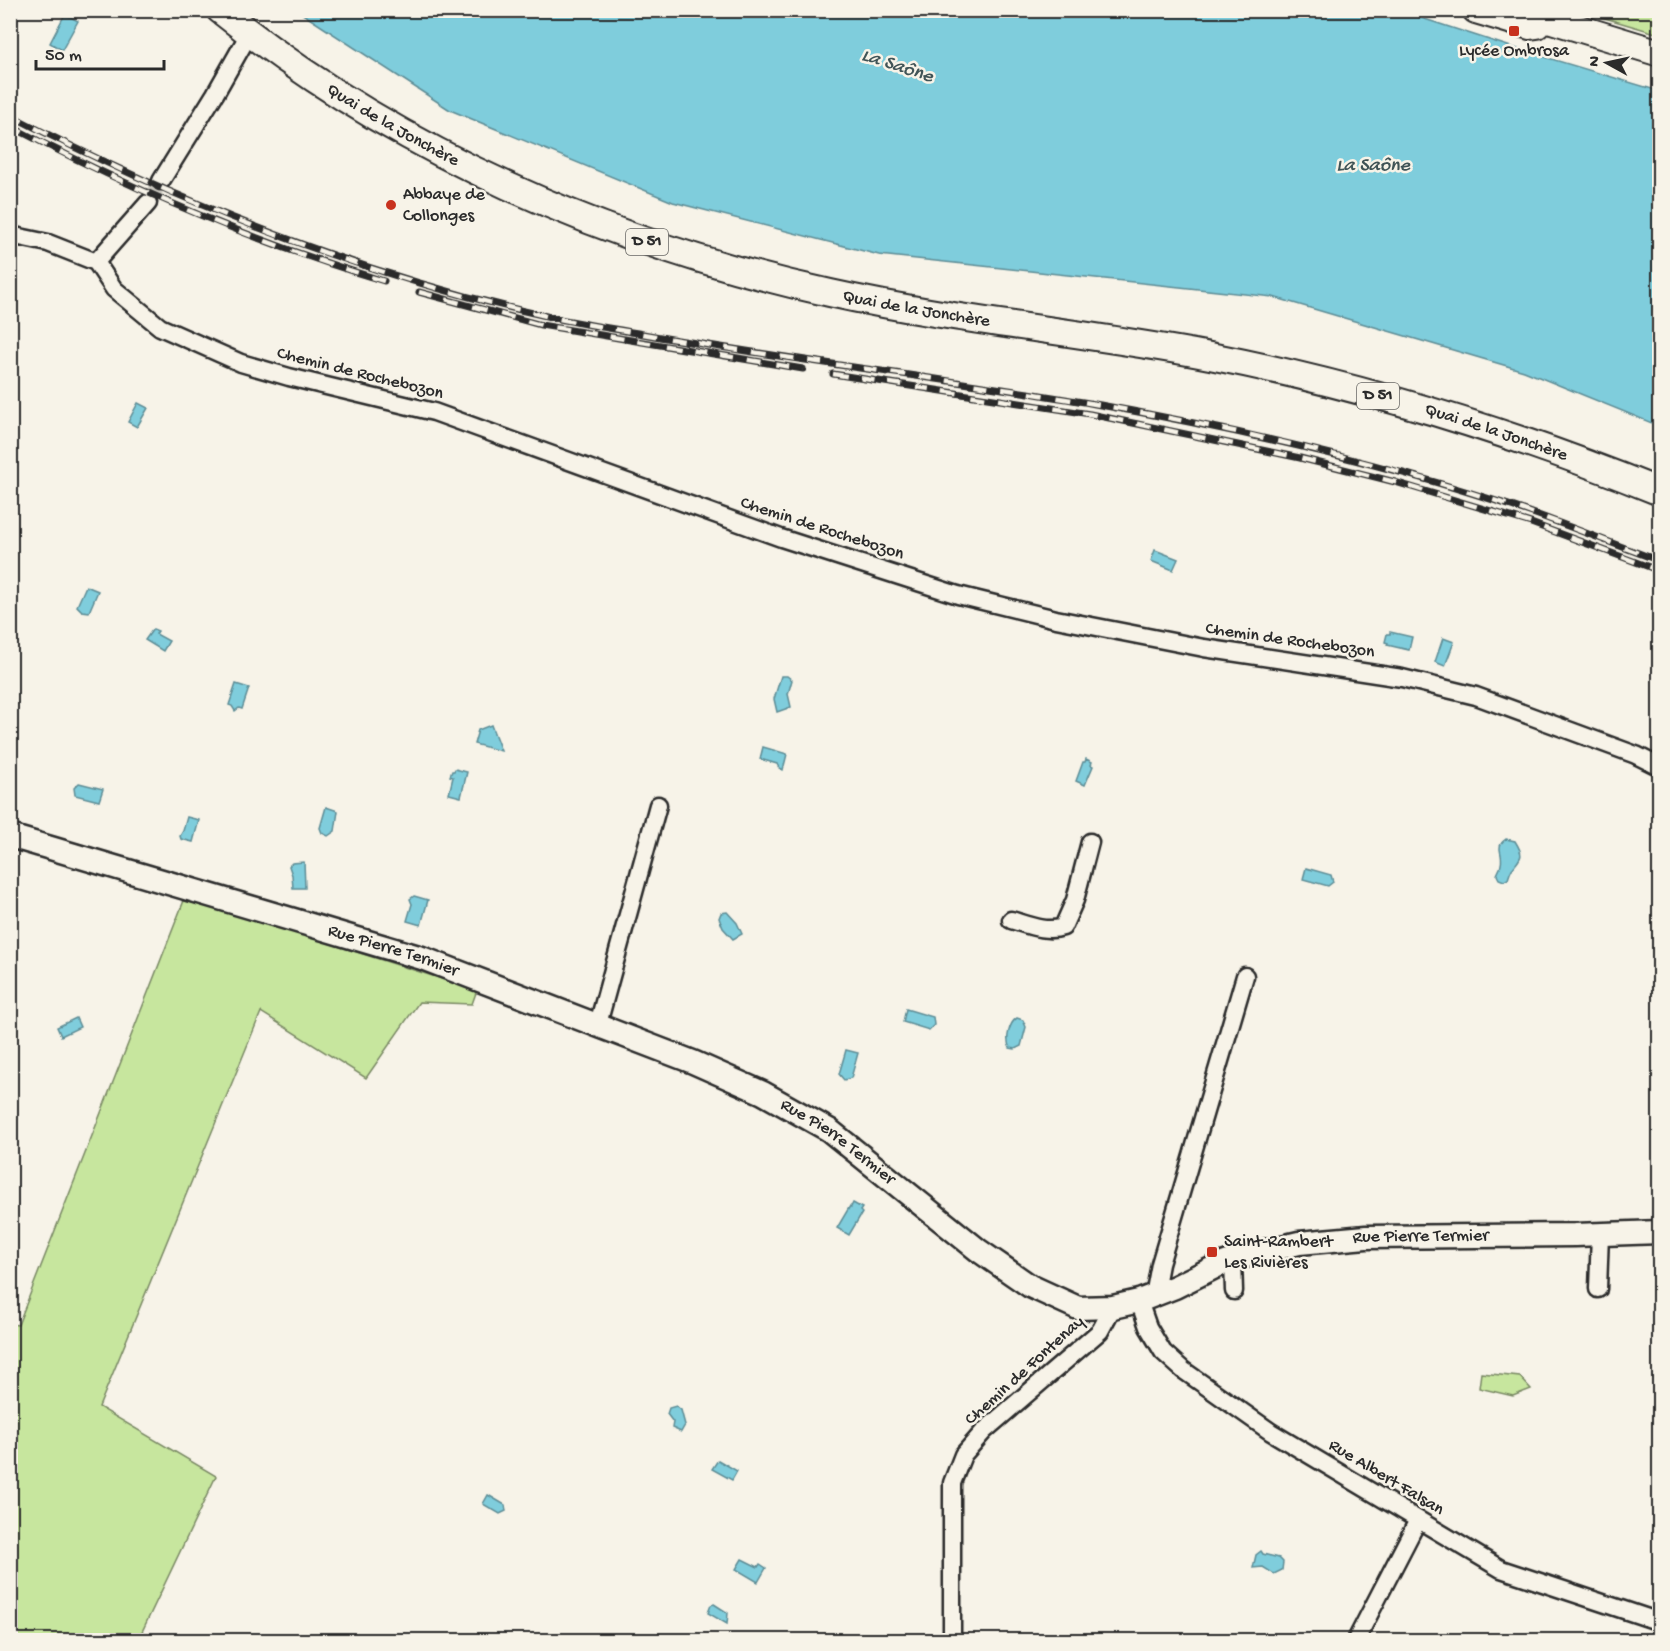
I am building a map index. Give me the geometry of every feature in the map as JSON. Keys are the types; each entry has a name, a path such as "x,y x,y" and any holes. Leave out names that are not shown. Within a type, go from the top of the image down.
{"main road":[{"name":"Quai de la Jonchère","path":"220,10 249,34 356,105 462,163 588,219 682,254 831,294 1211,356 1338,385 1460,419 1583,460 1659,492"},
{"path":"1476,10 1530,26 1564,24"},
{"path":"1519,10 1659,53"}],"street":[{"path":"161,181 249,34"},
{"path":"10,235 48,243 96,262 148,203"},
{"name":"Chemin de Rochebozon","path":"96,262 114,290 160,327 241,363 434,412 792,542 958,595 1056,619 1204,648 1402,678 1476,696 1636,756 1659,767"},
{"path":"598,1024 658,805"},
{"name":"Rue Pierre Termier","path":"10,836 422,958 693,1062 763,1093 828,1130 978,1250 1030,1286 1078,1308 1113,1307 1147,1298 1233,1260 1299,1243 1366,1237 1659,1232"},
{"path":"1011,920 1054,930 1063,927 1075,900 1090,842"},
{"path":"1147,1298 1160,1264 1245,976"},
{"path":"1597,1290 1600,1234"},
{"path":"1233,1260 1234,1291"},
{"name":"Rue Albert Falsan","path":"1147,1298 1148,1327 1163,1352 1183,1370 1270,1432 1501,1569 1659,1622"},
{"name":"Chemin de Fontenay","path":"952,1641 952,1484 963,1455 984,1431 1100,1332 1113,1307"},
{"path":"1356,1641 1418,1520"}],"green space":[{"path":"1581,11 1659,11 1659,34"},
{"path":"185,898 477,990 472,1004 419,1002 366,1078 261,1012 99,1407 216,1476 138,1640 11,1640 11,1324 18,1325"},
{"path":"1481,1373 1520,1377 1531,1389 1513,1396 1479,1388"}],"water":[{"name":"La Saône","path":"298,11 1400,11 1659,91 1659,426 1524,371 1273,297 879,255 673,202 450,110"},
{"path":"65,14 78,21 62,50 50,43"},
{"path":"138,403 148,408 137,427 128,422"},
{"path":"1155,550 1178,559 1173,570 1151,561"},
{"path":"86,586 98,591 89,612 82,611 77,606"},
{"path":"153,629 158,631 156,634 169,641 163,651 145,640"},
{"path":"1390,632 1412,637 1409,650 1387,645 1388,643 1385,642"},
{"path":"1443,638 1454,642 1445,666 1435,662"},
{"path":"781,676 787,676 792,680 788,694 791,707 777,712 774,699"},
{"path":"236,684 249,688 242,709 235,711 229,705"},
{"path":"491,725 501,751 474,744 478,730"},
{"path":"763,747 787,754 783,770 777,764 760,759"},
{"path":"1086,759 1092,762 1093,766 1085,785 1076,781"},
{"path":"455,769 467,772 461,797 449,794 453,777 450,776"},
{"path":"79,783 103,789 99,801 75,795 74,788"},
{"path":"326,807 338,811 335,831 328,836 322,833 320,828"},
{"path":"187,817 199,820 193,842 181,839 180,836"},
{"path":"1506,839 1515,841 1521,856 1511,870 1508,879 1504,881 1497,875 1502,860 1500,848"},
{"path":"304,862 305,888 293,888 289,866 292,863"},
{"path":"1306,868 1331,875 1333,882 1328,886 1303,879"},
{"path":"414,896 428,900 421,925 407,921 412,904 410,899"},
{"path":"727,912 737,923 742,934 733,939 723,928 719,918 721,913"},
{"path":"906,1009 933,1017 934,1025 929,1030 903,1022"},
{"path":"76,1018 80,1027 61,1036 57,1027"},
{"path":"1017,1018 1023,1020 1026,1027 1021,1046 1015,1049 1010,1048 1008,1036"},
{"path":"846,1050 858,1053 851,1078 844,1080 839,1074"},
{"path":"853,1203 862,1208 860,1211 862,1213 849,1235 837,1228"},
{"path":"676,1406 681,1410 685,1425 681,1432 672,1428 673,1422 667,1414 669,1408"},
{"path":"718,1460 737,1471 732,1480 712,1469"},
{"path":"488,1495 505,1505 506,1511 500,1514 483,1504"},
{"path":"1261,1551 1263,1554 1279,1558 1283,1562 1282,1570 1274,1574 1263,1567 1253,1568 1256,1555"},
{"path":"742,1559 758,1567 760,1564 766,1568 758,1582 736,1569"},
{"path":"714,1604 728,1613 727,1624 708,1613 711,1605"}],"tunnel":[{"path":"148,203 161,181"}],"railway":[{"path":"10,115 204,206 336,256 472,298 592,325 756,353 1095,404 1263,438 1430,480 1538,515 1660,561"},
{"path":"10,126 101,171 194,212 288,249 384,281"},
{"path":"419,292 541,325 803,369"},
{"path":"833,374 1090,414 1300,458 1395,482 1531,523 1660,571"}],"place":[{"name":"Lycée Ombrosa","path":"1514,31"},
{"name":"Abbaye de Collonges","path":"391,205"},
{"name":"Saint-Rambert Les Rivières","path":"1212,1252"}]}
